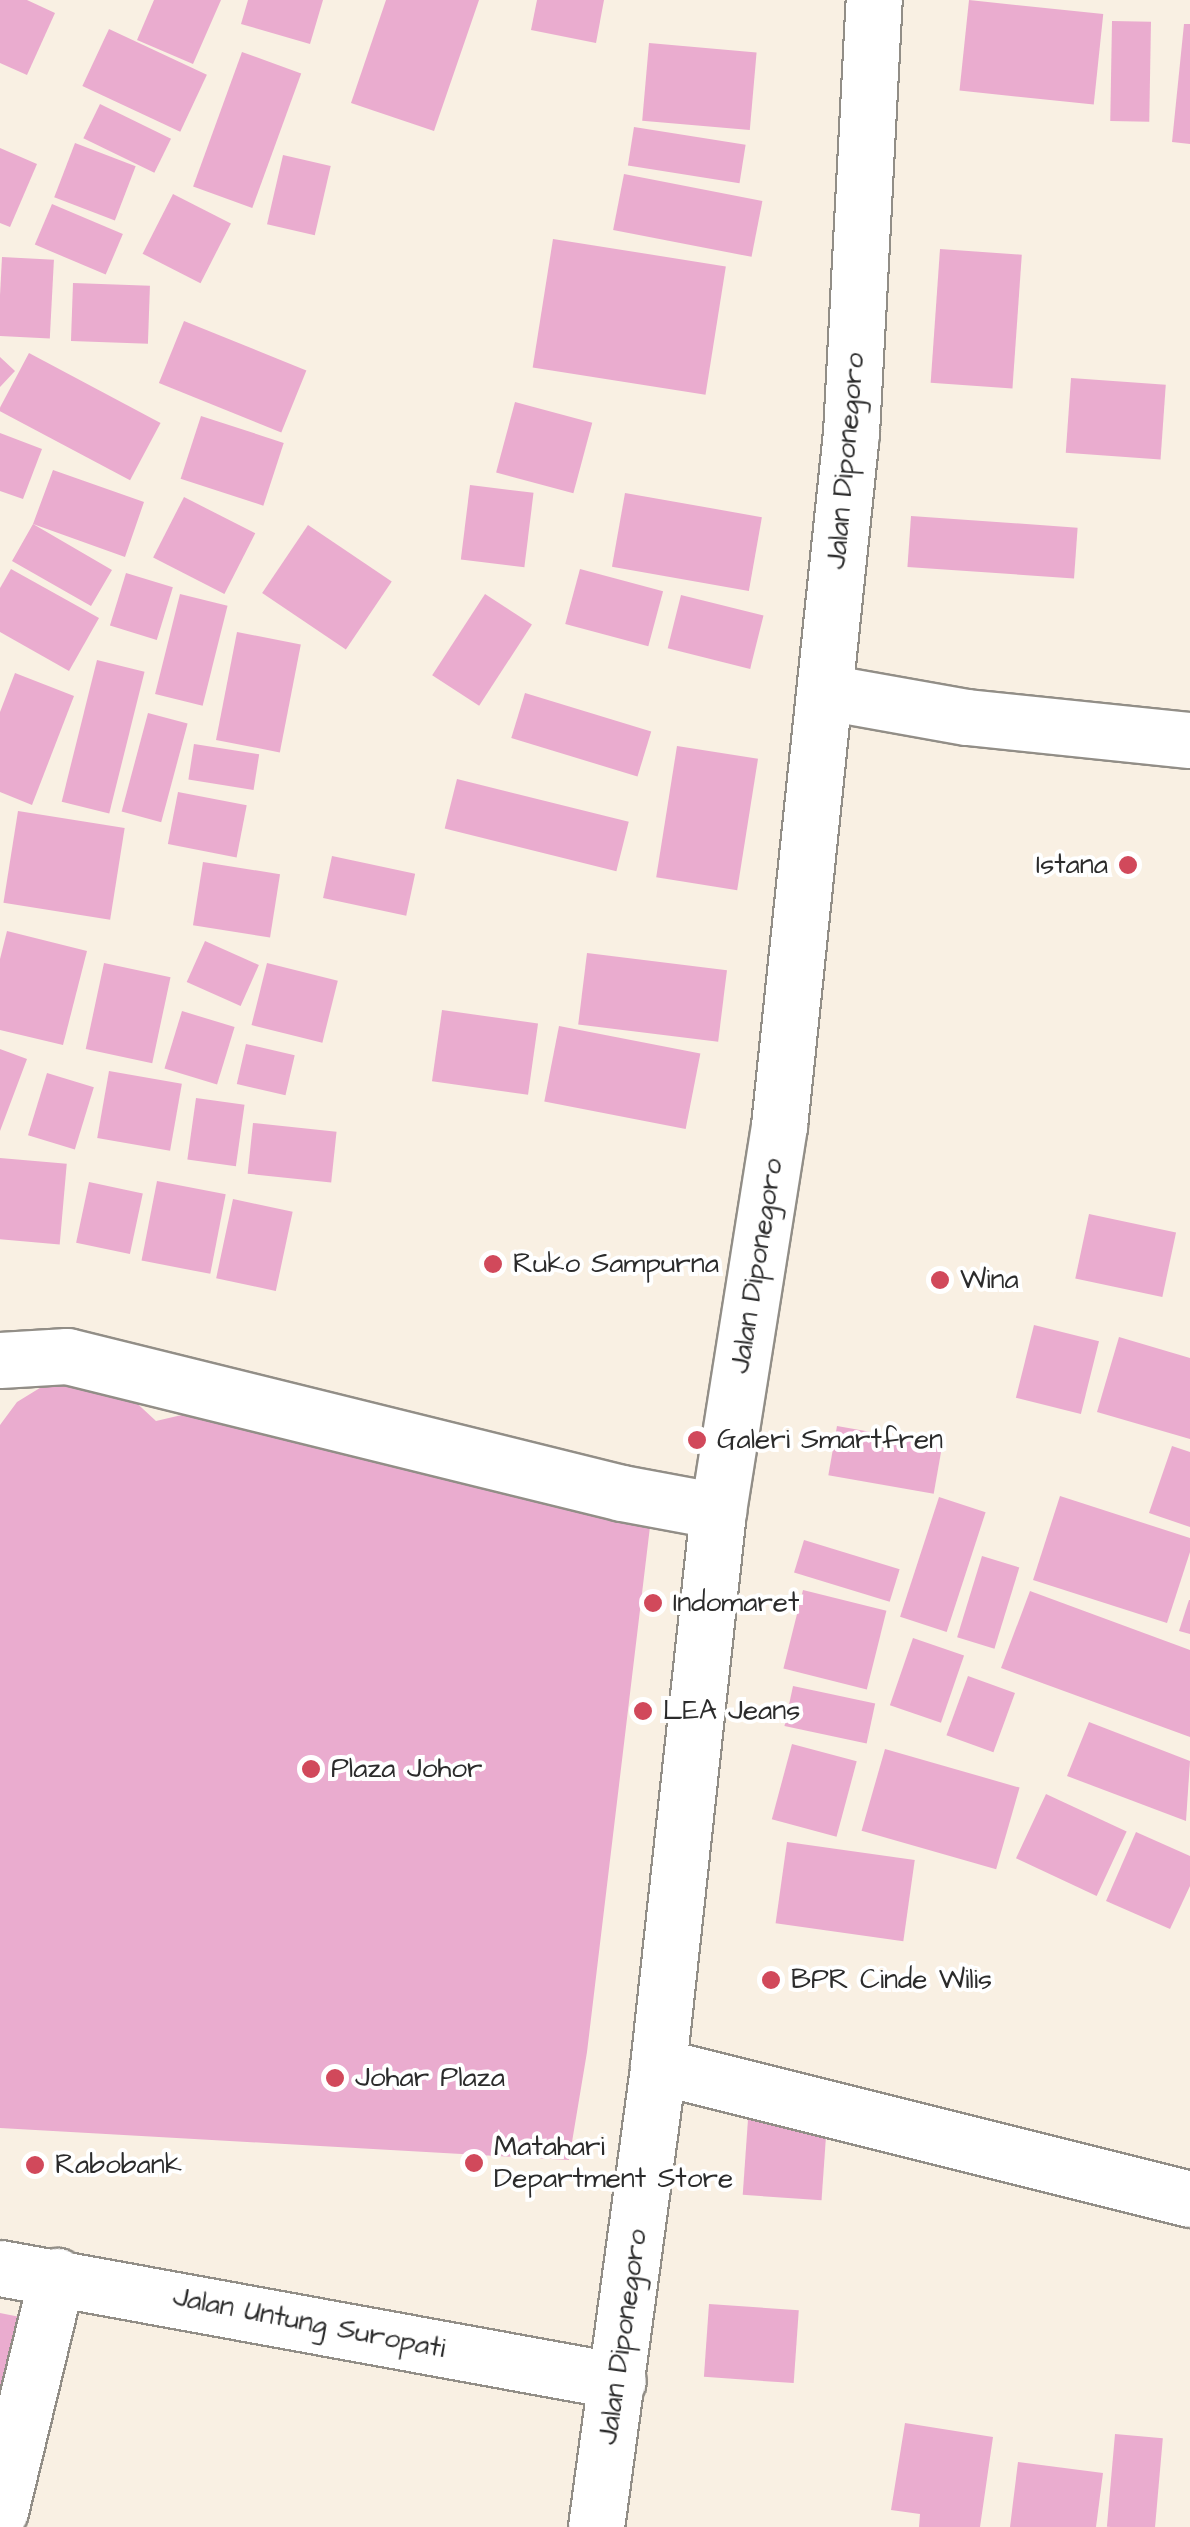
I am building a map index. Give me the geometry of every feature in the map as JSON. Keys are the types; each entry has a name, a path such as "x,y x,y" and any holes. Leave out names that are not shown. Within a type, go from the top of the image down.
{"street":[{"name":"Jalan Diponegoro","path":"596,2527 658,2066 718,1511 779,1126 851,433 874,0"},
{"path":"826,692 967,717 1190,740"},
{"path":"0,1360 67,1356 622,1493 718,1511"},
{"path":"658,2066 1190,2200"},
{"name":"Jalan Untung Suropati","path":"0,2268 618,2382"},
{"path":"0,2511 57,2276"}],"building":[{"path":"0,0 27,0 55,13 27,75 0,63"},
{"path":"154,0 221,0 193,64 137,40"},
{"path":"248,0 323,0 310,44 241,24"},
{"path":"386,0 479,0 434,131 351,103"},
{"path":"537,0 604,0 596,43 531,30"},
{"path":"969,0 1103,14 1094,105 959,91"},
{"path":"1112,21 1151,22 1149,122 1110,121"},
{"path":"1184,24 1190,24 1190,144 1172,142"},
{"path":"109,29 207,75 180,132 82,86"},
{"path":"649,43 757,52 750,130 642,121"},
{"path":"242,52 301,74 252,208 193,186"},
{"path":"100,104 171,139 154,173 83,138"},
{"path":"634,127 746,145 740,183 628,166"},
{"path":"75,143 136,166 115,220 54,197"},
{"path":"0,148 37,164 10,227 0,223"},
{"path":"283,155 331,166 315,235 267,224"},
{"path":"624,174 762,201 752,257 613,230"},
{"path":"173,194 231,224 200,283 143,254"},
{"path":"52,204 123,234 106,275 35,245"},
{"path":"553,239 726,266 706,395 533,367"},
{"path":"940,249 1022,255 1012,388 931,383"},
{"path":"2,257 54,260 50,339 0,336"},
{"path":"73,283 150,286 148,344 71,341"},
{"path":"184,321 306,370 281,433 159,383"},
{"path":"29,353 161,423 130,480 0,411"},
{"path":"0,357 15,371 0,387"},
{"path":"1071,378 1166,385 1161,459 1066,453"},
{"path":"515,402 592,423 573,493 496,473"},
{"path":"201,416 284,443 263,506 181,479"},
{"path":"0,433 42,449 23,499 0,491"},
{"path":"53,470 144,502 125,557 33,524"},
{"path":"470,485 534,493 524,567 461,559"},
{"path":"625,493 762,517 749,591 612,567"},
{"path":"184,497 255,533 224,594 153,558"},
{"path":"911,516 1078,528 1074,579 907,567"},
{"path":"33,524 112,570 91,606 12,561"},
{"path":"308,525 392,581 346,649 262,593"},
{"path":"11,569 99,618 69,671 0,632 0,588"},
{"path":"580,569 663,591 648,646 565,624"},
{"path":"126,573 173,587 157,640 110,626"},
{"path":"180,594 228,606 203,706 155,694"},
{"path":"485,594 532,624 479,706 432,675"},
{"path":"681,595 763,616 750,669 668,648"},
{"path":"237,632 301,644 280,752 216,740"},
{"path":"97,660 145,672 109,814 62,802"},
{"path":"15,673 74,696 32,805 0,792 0,712"},
{"path":"525,693 651,732 637,777 511,738"},
{"path":"148,713 188,724 161,822 122,812"},
{"path":"194,744 259,754 254,790 188,780"},
{"path":"677,746 758,759 737,890 656,877"},
{"path":"457,779 629,822 616,871 445,828"},
{"path":"178,792 247,805 237,857 168,844"},
{"path":"18,811 125,828 110,920 3,903"},
{"path":"332,856 415,874 406,916 323,898"},
{"path":"203,862 280,874 270,937 193,925"},
{"path":"7,931 87,951 63,1045 0,1030 0,959"},
{"path":"205,941 259,965 241,1006 187,982"},
{"path":"587,953 727,970 718,1042 578,1024"},
{"path":"104,963 171,977 152,1063 86,1049"},
{"path":"267,963 338,981 322,1043 252,1025"},
{"path":"442,1010 538,1023 528,1095 432,1081"},
{"path":"182,1011 235,1027 217,1084 164,1068"},
{"path":"559,1026 700,1053 686,1129 544,1102"},
{"path":"246,1044 295,1055 285,1095 237,1084"},
{"path":"0,1049 27,1059 0,1131"},
{"path":"109,1071 182,1084 170,1151 97,1138"},
{"path":"47,1073 94,1087 75,1149 28,1135"},
{"path":"196,1098 245,1105 236,1166 187,1159"},
{"path":"253,1123 337,1132 331,1183 248,1174"},
{"path":"0,1158 67,1164 60,1245 0,1239"},
{"path":"157,1181 226,1194 210,1274 142,1261"},
{"path":"89,1182 143,1193 130,1254 76,1243"},
{"path":"233,1199 293,1212 276,1291 216,1278"},
{"path":"1089,1214 1176,1233 1162,1297 1075,1279"},
{"path":"1034,1325 1099,1341 1081,1414 1016,1398"},
{"path":"1119,1337 1190,1358 1190,1439 1097,1412"},
{"name":"Plaza Johor","path":"61,1375 115,1383 156,1421 216,1407 655,1485 587,2052 569,2160 0,2128 0,1425 17,1402"},
{"path":"837,1426 942,1445 934,1494 828,1475"},
{"path":"1172,1446 1190,1452 1190,1527 1149,1513"},
{"path":"1060,1496 1190,1538 1190,1552 1167,1623 1033,1580"},
{"path":"939,1497 986,1512 947,1632 900,1617"},
{"path":"804,1540 900,1569 890,1602 794,1573"},
{"path":"982,1556 1019,1567 994,1649 957,1637"},
{"path":"803,1590 886,1611 867,1689 783,1669"},
{"path":"1030,1591 1190,1650 1190,1737 1001,1668"},
{"path":"1190,1600 1190,1634 1179,1631"},
{"path":"913,1638 964,1656 941,1723 890,1705"},
{"path":"968,1676 1015,1693 993,1752 946,1735"},
{"path":"793,1686 875,1703 867,1744 784,1726"},
{"path":"1089,1722 1190,1761 1186,1821 1067,1776"},
{"path":"792,1744 857,1761 837,1837 772,1819"},
{"path":"885,1749 1020,1788 996,1869 862,1831"},
{"path":"1046,1794 1127,1832 1097,1896 1016,1858"},
{"path":"1136,1832 1190,1856 1190,1886 1170,1929 1106,1901"},
{"path":"787,1842 915,1860 903,1941 776,1923"},
{"path":"749,2105 828,2111 822,2200 743,2195"},
{"path":"709,2304 799,2310 794,2383 704,2377"},
{"path":"0,2313 30,2319 0,2414"},
{"path":"905,2423 993,2437 980,2527 919,2527 920,2514 891,2510"},
{"path":"1115,2434 1163,2438 1155,2527 1107,2527"},
{"path":"1018,2462 1103,2473 1096,2527 1010,2527"}],"place":[{"name":"Istana","path":"1128,865"},
{"name":"Ruko Sampurna","path":"493,1264"},
{"name":"Wina","path":"940,1280"},
{"name":"Galeri Smartfren","path":"697,1440"},
{"name":"Indomaret","path":"653,1603"},
{"name":"LEA Jeans","path":"643,1711"},
{"name":"Plaza Johor","path":"311,1769"},
{"name":"BPR Cinde Wilis","path":"771,1980"},
{"name":"Johar Plaza","path":"335,2078"},
{"name":"Matahari Department Store","path":"474,2163"},
{"name":"Rabobank","path":"35,2165"}]}
